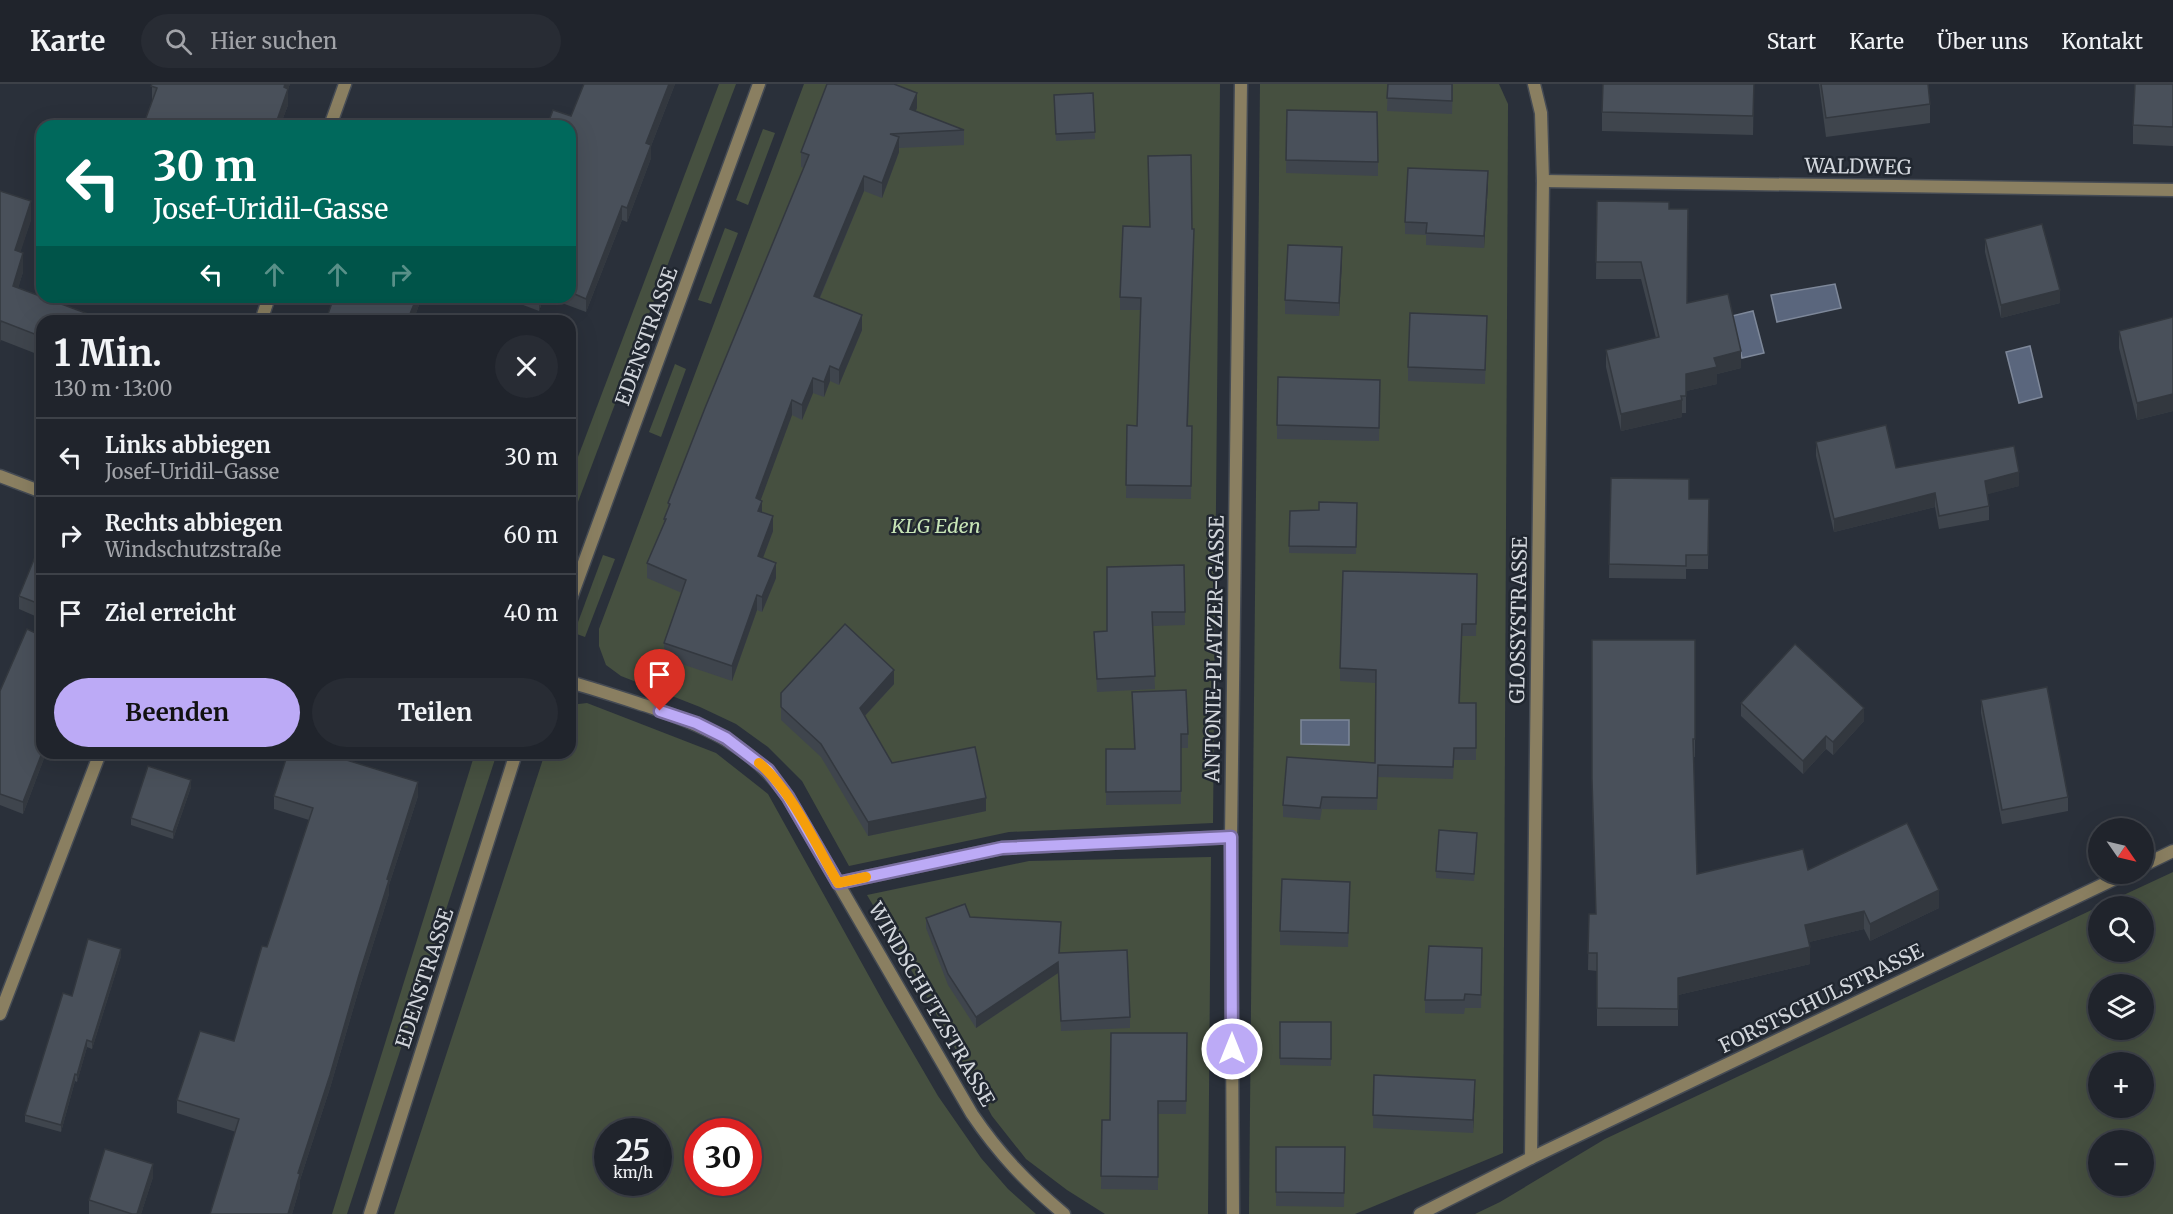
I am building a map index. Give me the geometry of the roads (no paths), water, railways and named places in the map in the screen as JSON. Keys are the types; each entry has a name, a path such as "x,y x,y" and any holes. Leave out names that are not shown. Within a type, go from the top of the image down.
{"street":[{"path":"332,120 345,84"},
{"name":"EDENSTRASSE","path":"576,585 759,84"},
{"name":"ANTONIE-PLATZER-GASSE","path":"1233,1214 1231,837 1241,84"},
{"name":"GLOSSYSTRASSE","path":"1531,1158 1543,182 1541,113 1534,84"},
{"name":"WALDWEG","path":"1543,182 2173,190"},
{"path":"0,476 36,490"},
{"name":"WINDSCHUTZSTRASSE","path":"576,684 696,723 739,747 768,770 779,783 972,1114 1015,1170 1064,1214"},
{"path":"0,1014 98,759"},
{"name":"EDENSTRASSE","path":"370,1214 514,759"},
{"path":"838,883 1002,848 1231,837"},
{"path":"2154,860 2173,851"},
{"name":"FORSTSCHULSTRASSE","path":"1531,1158 2104,884"},
{"path":"1420,1214 1531,1158"}],"water":[{"path":"1835,284 1841,308 1777,322 1771,295"},
{"path":"1753,311 1764,353 1742,358 1732,316"},
{"path":"2030,346 2042,397 2019,403 2006,352"},
{"path":"1301,720 1349,720 1349,745 1301,744"}],"park label":[{"name":"KLG Eden","path":"936,525"}]}
